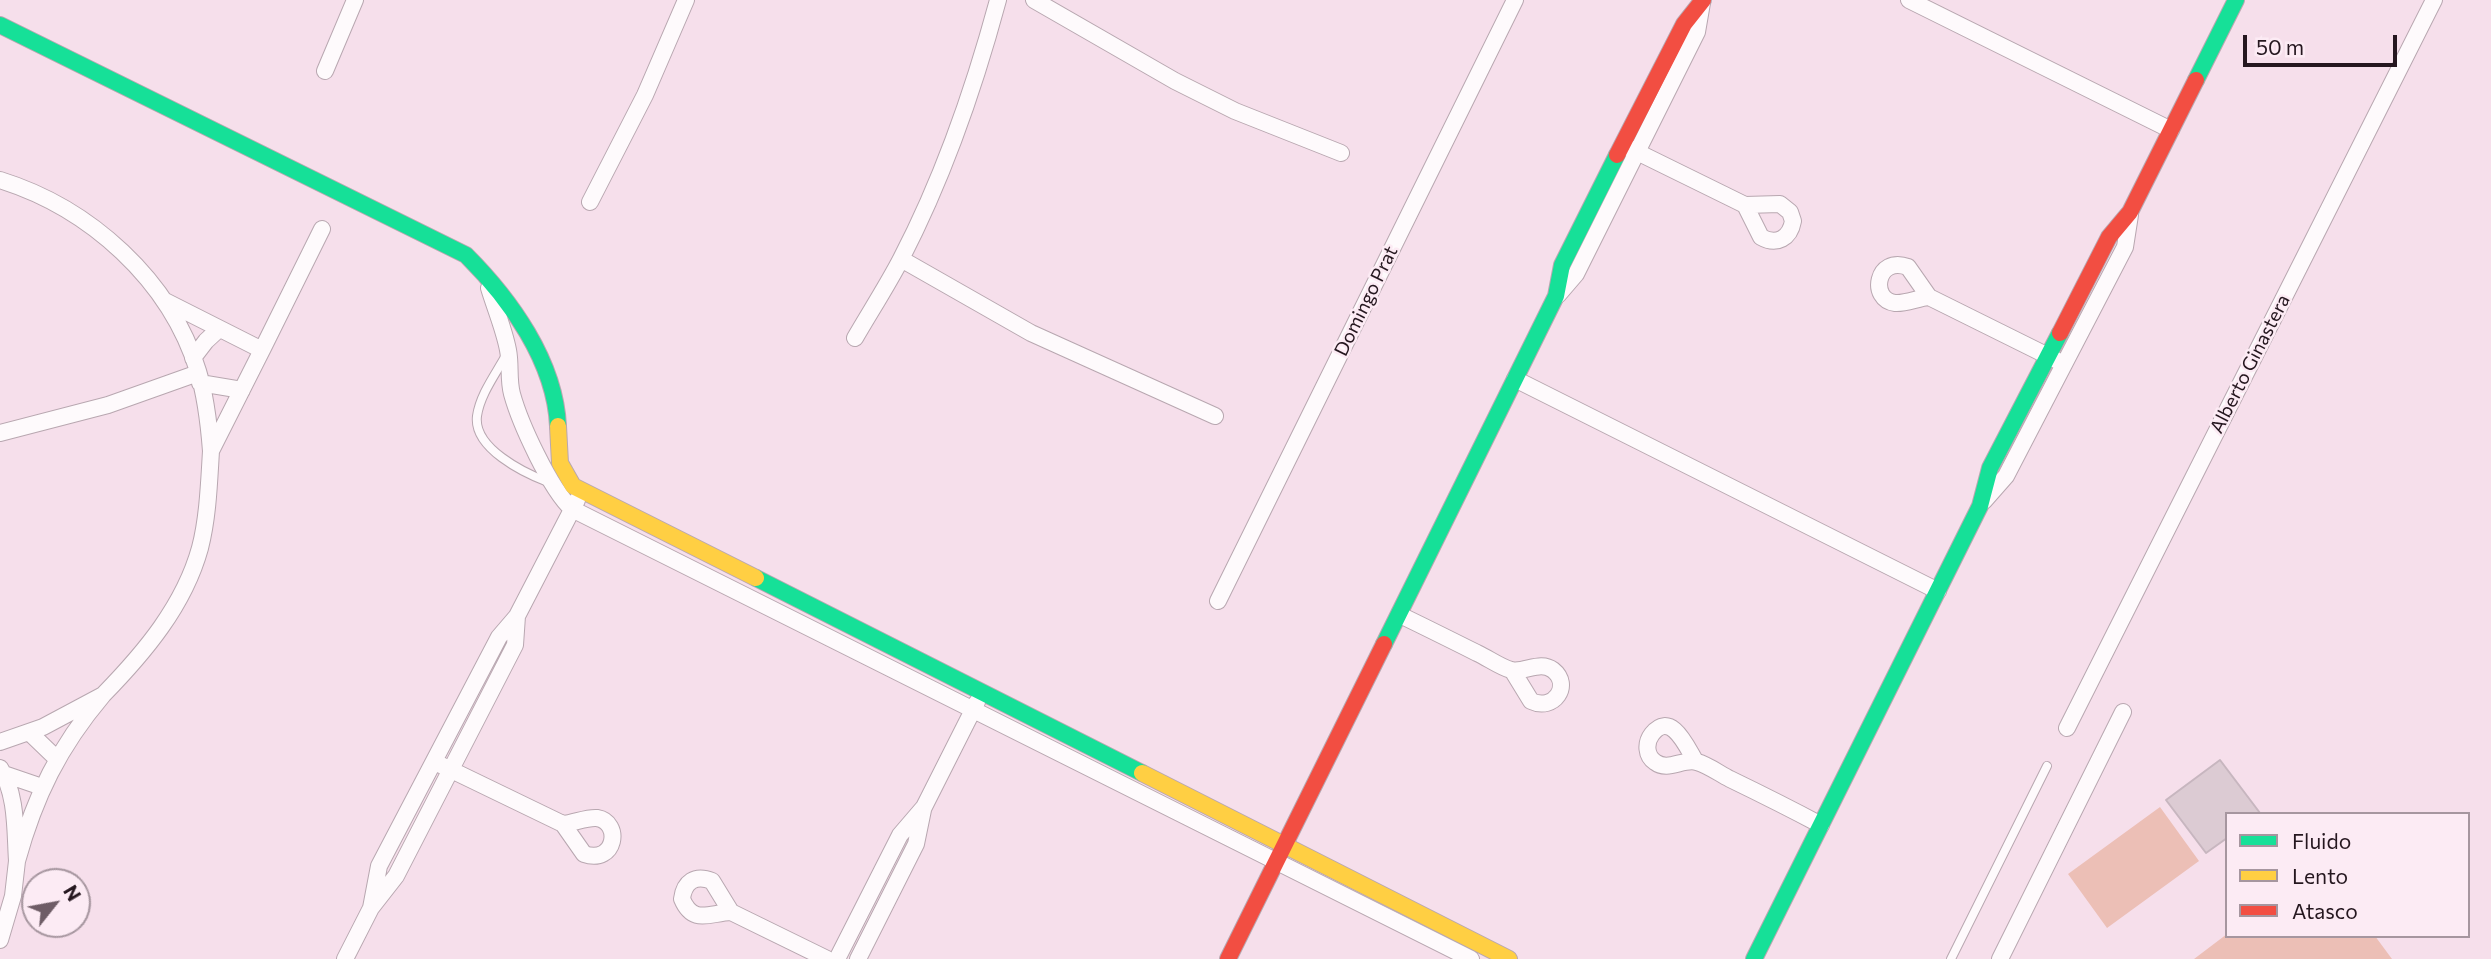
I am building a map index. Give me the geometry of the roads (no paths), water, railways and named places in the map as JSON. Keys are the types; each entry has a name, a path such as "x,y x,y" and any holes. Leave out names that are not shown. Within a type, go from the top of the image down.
{"street":[{"path":"325,71 355,0"},
{"path":"590,202 645,95 686,0"},
{"path":"855,338 901,259 941,171 999,0"},
{"path":"1034,0 1174,81 1235,111 1341,153"},
{"name":"Domingo Prat","path":"1218,601 1515,0"},
{"path":"1909,0 2171,130"},
{"path":"1754,959 1980,506 1990,468 2109,237 2130,212 2236,0"},
{"name":"Alberto Ginastera","path":"2067,727 2434,0"},
{"path":"1228,959 1556,296 1562,265 1630,149 1684,24 1703,2"},
{"path":"0,25 466,255 519,322 549,379 558,419 557,446 562,500 572,509 1471,959"},
{"path":"1630,149 1745,205"},
{"path":"0,180 42,195 98,231 140,271 165,301 183,334 197,371 211,451 204,527 190,575 155,638 80,721 42,787 29,817 17,861 13,896 0,940"},
{"path":"1980,506 2006,476 2125,247 2130,212"},
{"path":"211,451 322,229"},
{"path":"901,259 1031,333 1092,363 1215,416"},
{"path":"486,279 509,352 512,393 523,423 559,481 1508,959"},
{"path":"1928,297 2064,364"},
{"path":"165,301 262,350"},
{"path":"197,371 205,341 219,329"},
{"path":"0,433 108,405 197,371 242,390"},
{"path":"1516,379 1938,591"},
{"path":"371,908 379,866 499,637 517,616 582,491"},
{"path":"1400,615 1512,670"},
{"path":"345,959 371,908 396,876 514,645 517,616"},
{"path":"837,959 900,835 924,807 982,693"},
{"path":"17,861 14,818 2,770 15,738 103,695"},
{"path":"2000,959 2123,712"},
{"path":"15,738 57,759"},
{"path":"434,762 564,824"},
{"path":"1696,762 1821,825"},
{"path":"2,770 42,787"},
{"path":"858,959 916,845 924,807"},
{"path":"731,912 827,959"}],"lane":[{"path":"509,352 486,392 477,419 479,430 487,443 524,473 559,481"},
{"path":"1951,959 2047,766"}]}
